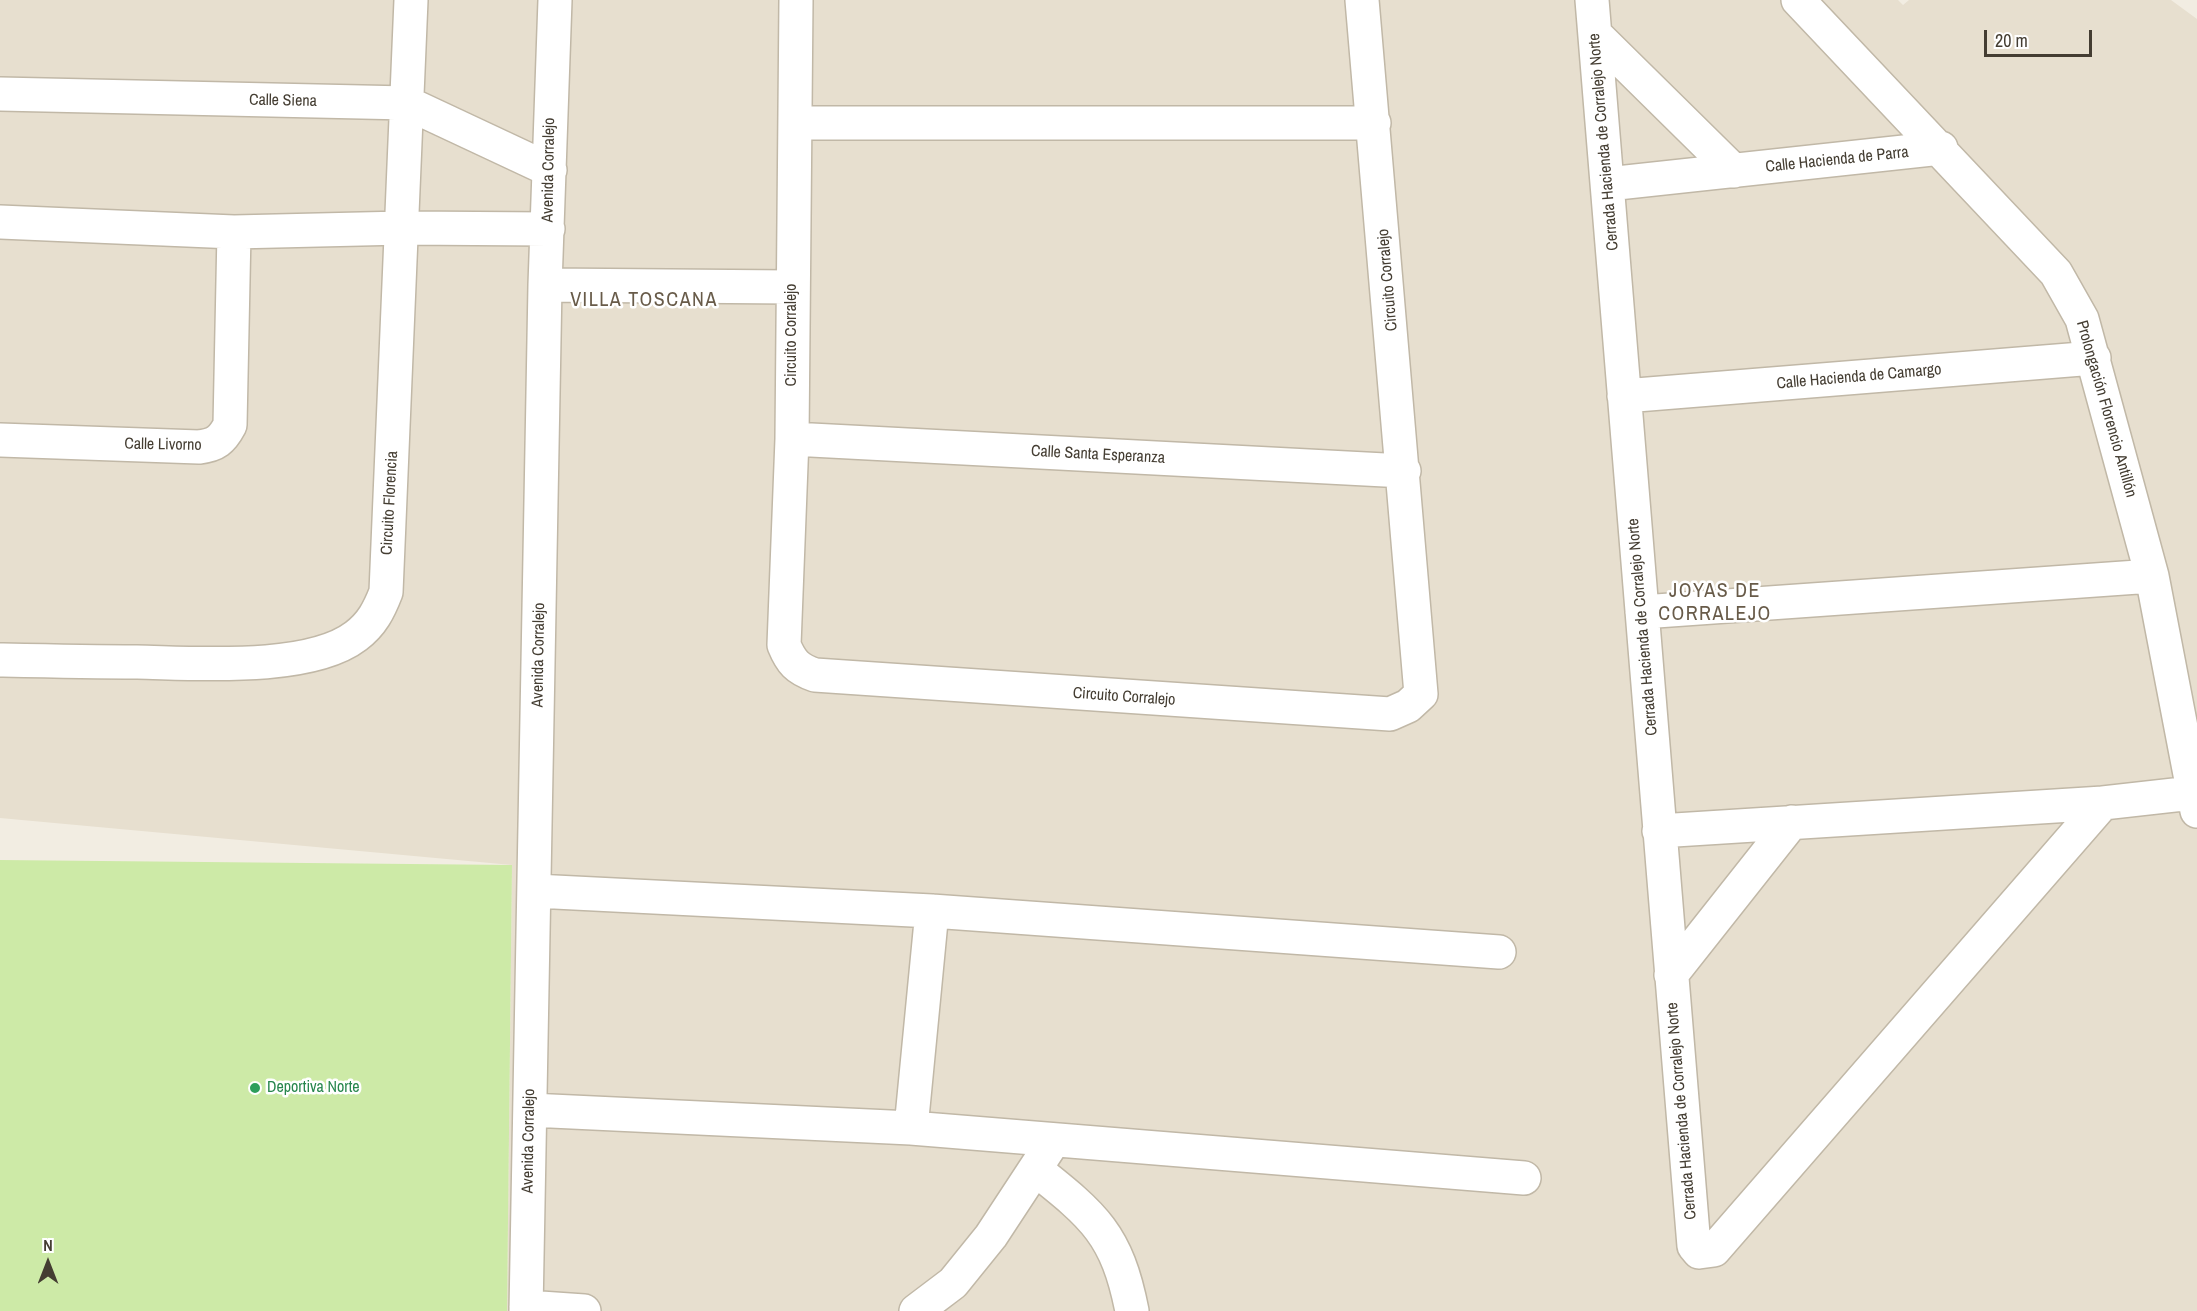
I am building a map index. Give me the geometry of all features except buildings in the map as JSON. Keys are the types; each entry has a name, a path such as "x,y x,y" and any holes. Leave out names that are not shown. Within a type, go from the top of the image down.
{"street":[{"name":"Circuito Florencia","path":"0,660 233,664 278,660 327,651 355,637 376,617 386,592 411,0"},
{"name":"Avenida Corralejo","path":"526,1309 545,285 555,0"},
{"name":"Circuito Corralejo","path":"796,0 792,439 784,645 790,660 800,670 815,675 1390,714 1408,706 1421,694 1404,471 1362,0"},
{"name":"Cerrada Hacienda de Corralejo Norte","path":"1592,0 1694,1246 1699,1252 1714,1250 2103,803"},
{"name":"Prolongación Florencio Antillón","path":"1798,0 1941,148 2056,273 2082,319 2152,576 2194,802"},
{"path":"1596,34 1734,171"},
{"name":"Calle Siena","path":"0,94 407,104 550,170"},
{"path":"796,123 1374,123"},
{"name":"Calle Hacienda de Parra","path":"1608,184 1941,148"},
{"path":"0,222 234,232 403,228 548,229"},
{"name":"Calle Livorno","path":"0,440 199,447 213,445 223,439 230,425 234,232"},
{"path":"545,285 792,287"},
{"name":"Calle Hacienda de Camargo","path":"1624,396 2094,358"},
{"name":"Calle Santa Esperanza","path":"792,439 1404,471"},
{"path":"1642,612 2152,576"},
{"path":"1659,831 2103,803 2194,802"},
{"path":"1671,975 1792,822"},
{"path":"535,891 932,911 1499,952"},
{"path":"911,1128 932,911"},
{"path":"530,1110 911,1128 1524,1178"},
{"path":"916,1311 953,1283 991,1236 1054,1140"},
{"path":"1035,1169 1078,1203 1101,1226 1125,1274 1132,1311"},
{"path":"526,1309 584,1311"}],"shaded area":[{"path":"0,0 1898,0 1903,5 1909,0 2171,0 2197,19 2197,1311 507,1311 512,865 0,818"}],"green space":[{"name":"Deportiva Norte","path":"0,860 512,865 507,1311 0,1311"}],"place":[{"name":"Deportiva Norte","path":"255,1088"}],"district":[{"name":"VILLA TOSCANA","path":"644,301"},
{"name":"JOYAS DE CORRALEJO","path":"1715,604"}]}
